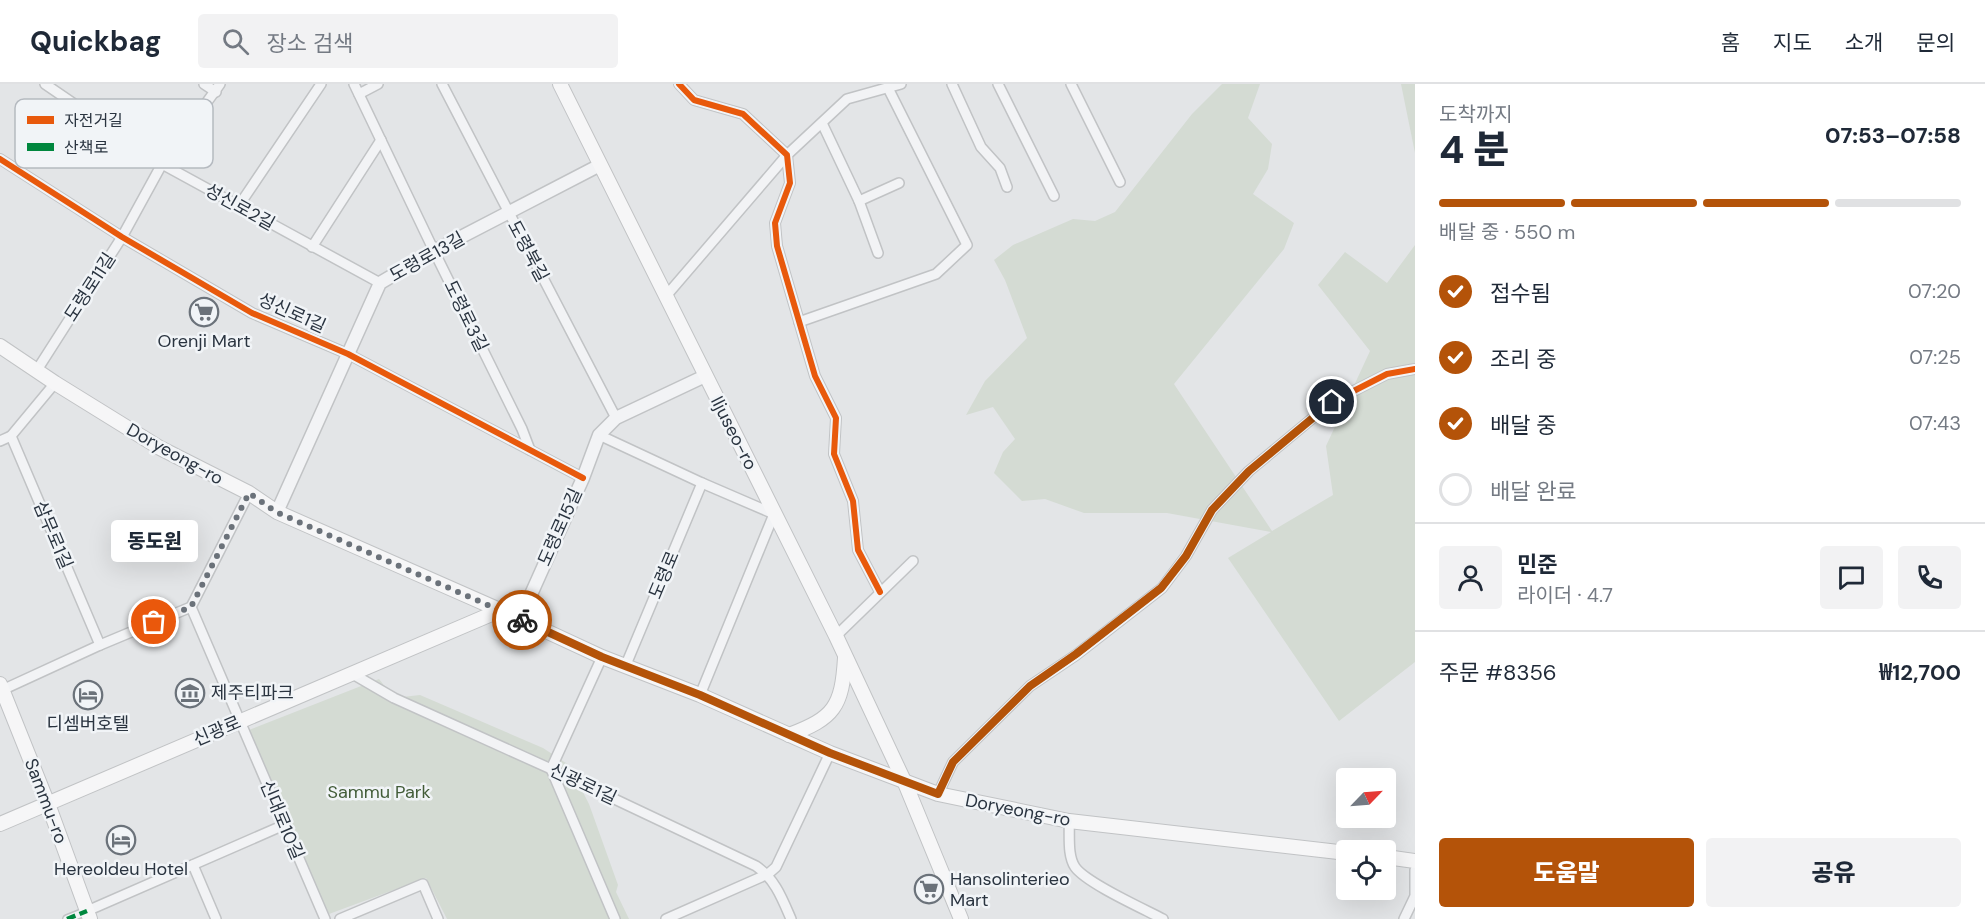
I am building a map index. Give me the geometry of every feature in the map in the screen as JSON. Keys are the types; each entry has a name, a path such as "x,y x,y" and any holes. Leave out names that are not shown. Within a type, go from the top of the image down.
{"main road":[{"name":"Iljuseo-ro","path":"560,84 846,656 905,783 961,919"},
{"name":"Doryeong-ro","path":"0,346 160,448 249,493 276,512 625,667 700,695 830,753 905,783 938,794 1069,821 1336,852"},
{"name":"신광로","path":"0,824 501,610"},
{"path":"789,735 820,721 835,706 841,695 846,656"},
{"name":"Sammu-ro","path":"1,689 48,804 88,915"},
{"path":"1396,858 1415,861"}],"street":[{"name":"성신로2길","path":"45,84 67,99"},
{"path":"204,84 218,88"},
{"path":"238,207 321,84"},
{"name":"도령로3길","path":"354,84 522,429 530,450"},
{"path":"359,94 378,84"},
{"name":"도령북길","path":"442,84 616,418"},
{"path":"679,84 694,100 743,114 788,155 790,183 775,223 777,246 815,376 836,418 834,453 853,501 858,550 880,592"},
{"path":"666,296 788,155 847,99 901,84"},
{"path":"952,84 981,147 1000,168 1007,187"},
{"path":"998,84 1054,196"},
{"path":"1071,84 1120,182"},
{"path":"799,322 936,274 967,245 888,88"},
{"path":"822,123 859,201 878,253"},
{"path":"312,247 381,140"},
{"name":"성신로1길","path":"0,159 122,237 252,313 348,354 583,478"},
{"name":"도령로13길","path":"276,512 380,283 434,251 600,165"},
{"name":"도령로11길","path":"37,370 122,237 160,168"},
{"name":"성신로2길","path":"169,168 380,283"},
{"path":"859,201 899,183"},
{"path":"938,794 953,762 1030,686 1076,654 1161,588 1186,556 1212,510 1249,471 1332,402 1387,374 1415,369"},
{"name":"도령로15길","path":"520,619 583,478 599,435 616,418 705,376"},
{"path":"0,441 11,436 55,383"},
{"path":"599,435 774,514 700,695"},
{"name":"삼무로1길","path":"11,436 100,645"},
{"name":"도령로","path":"625,667 702,483"},
{"path":"1,689 191,607 249,493"},
{"path":"836,636 913,561"},
{"name":"신대로10길","path":"191,607 325,919"},
{"path":"602,657 551,769 615,919"},
{"name":"신광로1길","path":"351,674 394,698 746,861 768,874 782,897 791,919"},
{"path":"666,919 768,874 776,867 830,753"},
{"path":"1069,821 1071,851 1075,867 1093,882 1163,919"},
{"path":"67,919 88,915 284,825"},
{"path":"193,865 216,919"},
{"path":"1404,919 1415,896 1415,870"},
{"path":"340,919 423,884 438,919"}],"green space":[{"path":"1222,84 1260,84 1248,118 1272,144 1268,169 1253,194 1294,223 1284,249 1174,384 1272,531 1333,495 1326,446 1370,351 1318,285 1345,252 1387,283 1415,245 1415,662 1339,721 1228,558 1271,532 1167,513 1084,513 1045,499 1022,501 994,473 1003,452 1015,439 993,407 966,415 985,381 1027,338 1005,280 994,260 1013,245 1073,219 1095,221 1115,212 1192,114"},
{"path":"1401,84 1415,84 1415,153"},
{"name":"Sammu Park","path":"379,679 394,698 420,695 543,748 569,765 589,804 618,885 616,892 629,919 447,919 426,878 329,914 249,730"}],"marked path":[{"path":"67,919 87,911"}],"cycle path":[{"path":"679,84 694,100 743,114 787,155 790,183 775,223 777,246 815,376 836,418 834,454 853,501 858,550 880,592"},
{"path":"0,159 122,237 252,313 348,354 583,478"},
{"path":"938,794 953,762 1030,686 1076,655 1162,588 1186,556 1212,510 1249,471 1332,402 1387,374 1415,369"}],"way so far":[{"path":"154,622 191,607 249,493 276,512 522,620"}],"place":[{"name":"Orenji Mart","path":"204,312"},
{"name":"동도원","path":"154,622"},
{"name":"제주티파크","path":"190,693"},
{"name":"디셈버호텔","path":"88,695"},
{"name":"Hereoldeu Hotel","path":"121,840"},
{"name":"Hansolinterieo Mart","path":"929,889"}],"route":[{"path":"522,620 625,667 700,695 830,753 938,794 953,762 1030,686 1076,654 1161,588 1186,556 1212,510 1249,471 1332,402"}]}
